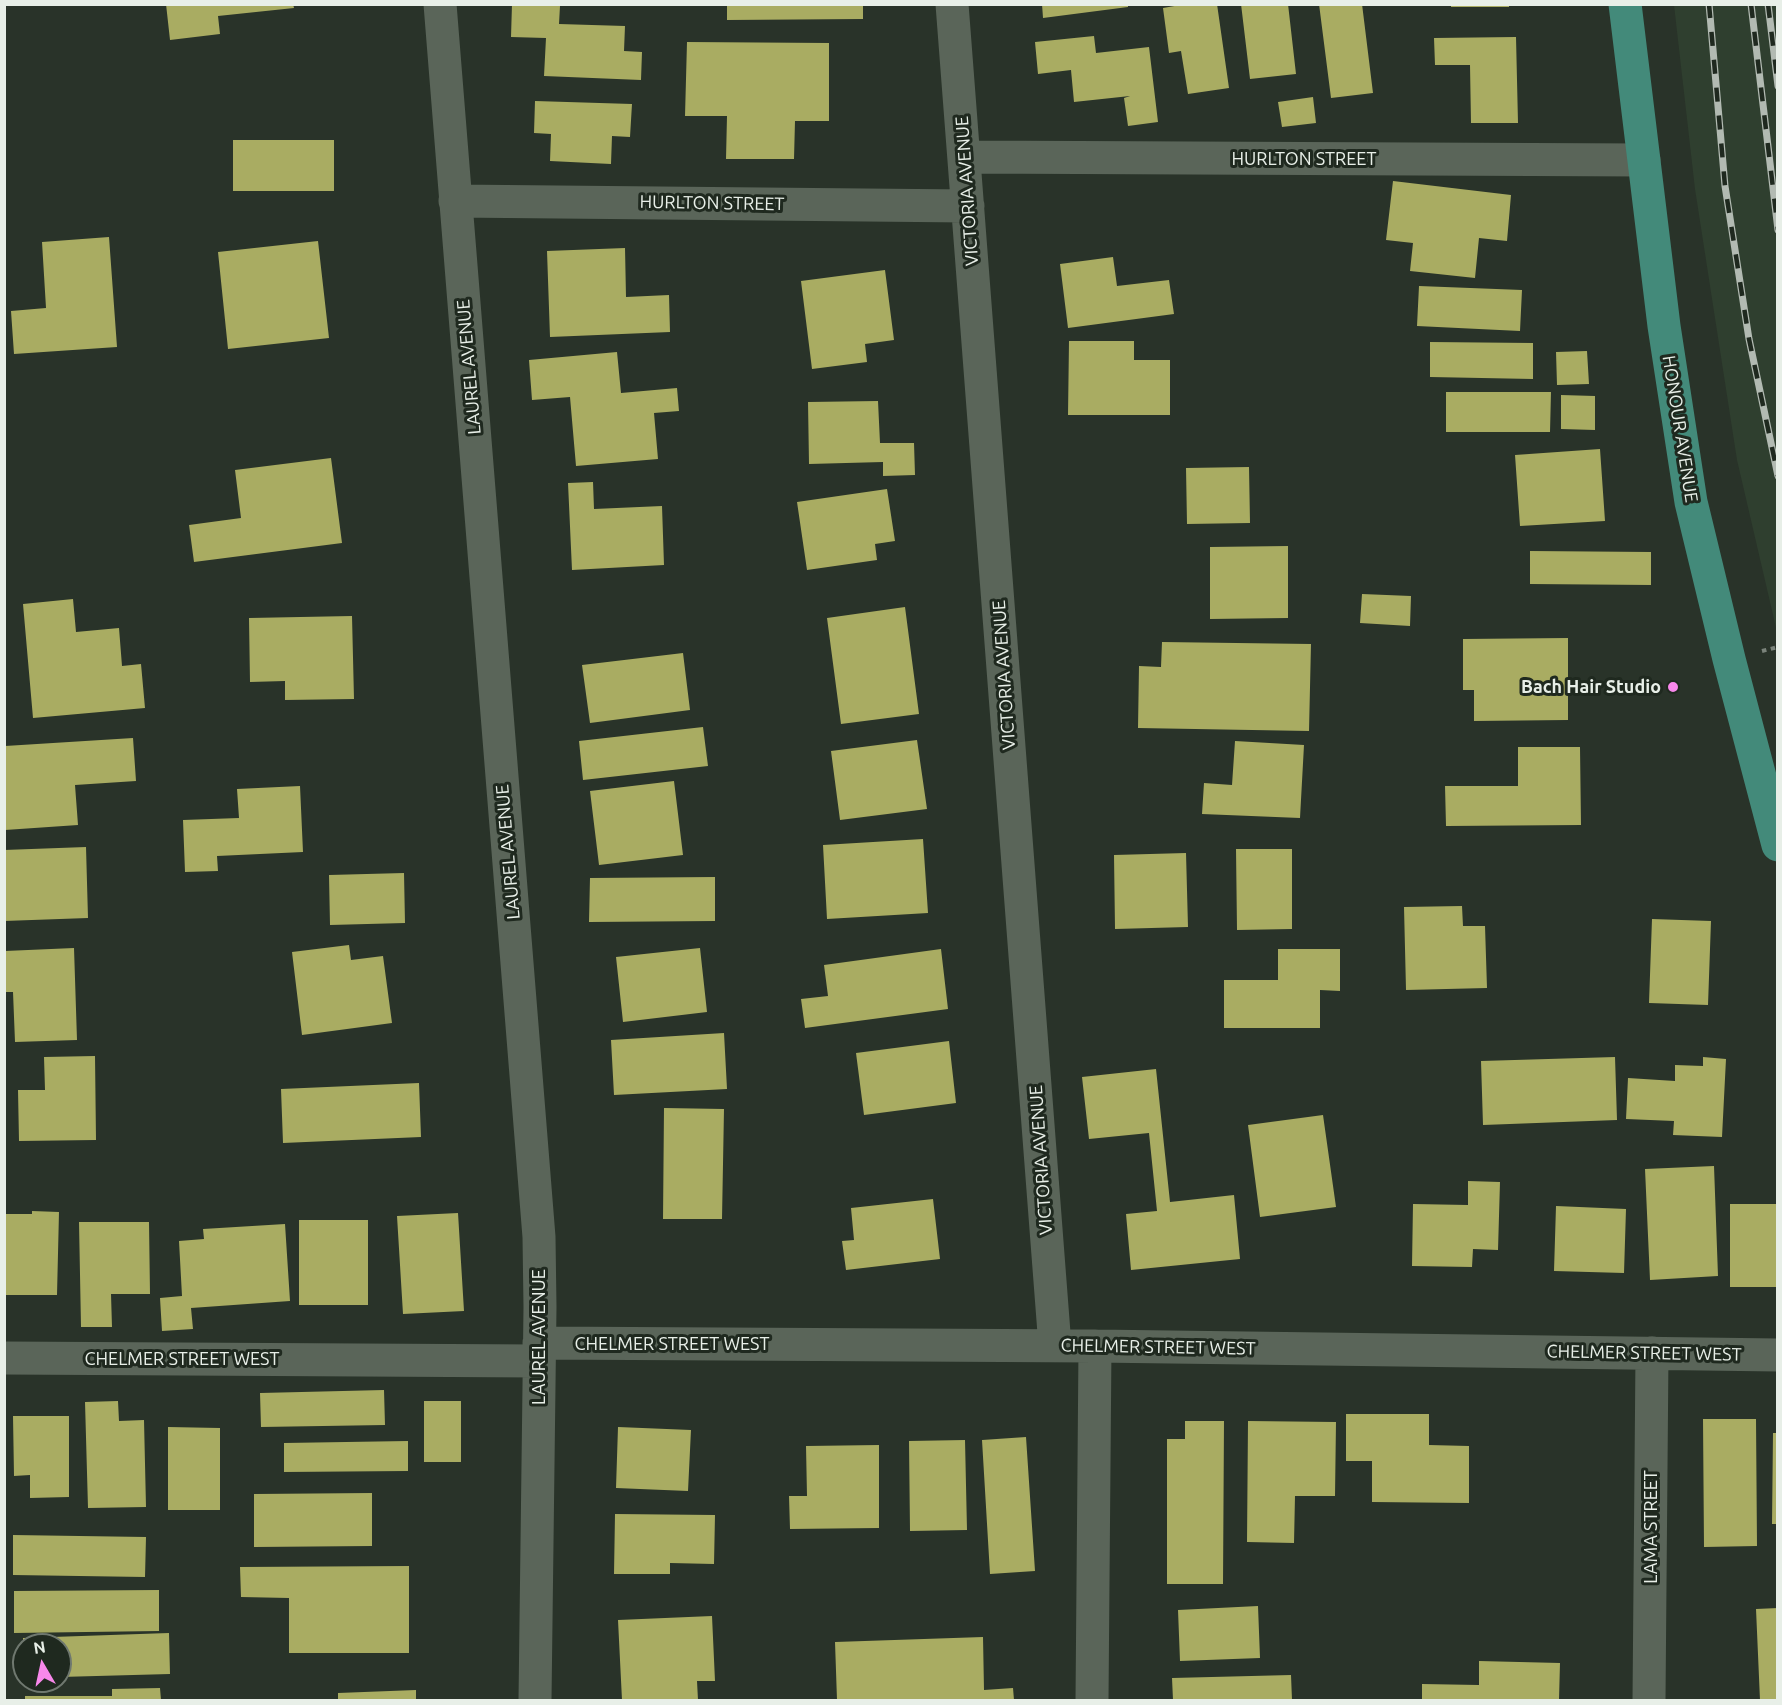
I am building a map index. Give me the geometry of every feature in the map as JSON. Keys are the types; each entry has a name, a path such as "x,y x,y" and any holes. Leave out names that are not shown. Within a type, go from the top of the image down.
{"main road":[{"name":"HONOUR AVENUE","path":"1626,4 1671,374 1691,502 1778,844"}],"street":[{"name":"LAUREL AVENUE","path":"440,4 539,1237 535,1701"},
{"name":"VICTORIA AVENUE","path":"952,4 1055,1346"},
{"name":"HURLTON STREET","path":"965,157 1644,160"},
{"name":"HURLTON STREET","path":"455,201 968,206"},
{"name":"CHELMER STREET WEST","path":"4,1358 1055,1346 1778,1355"},
{"path":"1092,1701 1095,1346"},
{"name":"LAMA STREET","path":"1649,1701 1652,1353"}],"shaded area":[{"path":"1674,5 1777,5 1777,632 1737,460 1695,189"}],"building":[{"path":"166,4 293,4 294,8 218,16 220,34 170,40"},
{"path":"512,4 560,6 559,24 625,26 624,51 642,52 641,80 544,76 546,38 511,37"},
{"path":"727,4 863,4 863,19 727,20"},
{"path":"1042,4 1128,4 1128,7 1043,18"},
{"path":"1186,4 1217,4 1229,88 1188,94 1181,51 1169,53 1163,8"},
{"path":"1241,4 1288,4 1296,74 1250,79"},
{"path":"1319,4 1362,4 1373,93 1331,98"},
{"path":"1451,4 1509,4 1509,7 1451,7"},
{"path":"1094,36 1096,53 1149,47 1158,122 1128,126 1124,98 1130,96 1074,102 1071,70 1038,74 1035,42"},
{"path":"1516,37 1518,123 1471,123 1470,65 1435,65 1434,38"},
{"path":"687,42 829,43 829,121 795,121 794,159 726,159 727,116 685,116"},
{"path":"1313,97 1316,123 1282,127 1278,102"},
{"path":"535,101 632,104 630,137 612,136 611,164 550,161 551,134 534,133"},
{"path":"233,140 334,140 334,191 233,191"},
{"path":"1393,181 1511,195 1507,241 1479,238 1475,278 1410,271 1413,243 1386,240"},
{"path":"109,237 117,347 14,354 11,311 46,308 42,242"},
{"path":"318,241 329,338 228,349 218,252"},
{"path":"625,248 626,297 669,295 670,332 550,337 547,251"},
{"path":"1113,257 1117,286 1169,280 1174,314 1068,328 1060,264"},
{"path":"885,270 894,340 865,344 867,362 812,369 801,281"},
{"path":"1419,286 1522,290 1520,331 1417,326"},
{"path":"1069,341 1134,341 1134,360 1170,360 1170,415 1068,415"},
{"path":"1430,342 1533,343 1533,379 1430,377"},
{"path":"1587,351 1589,384 1557,385 1556,352"},
{"path":"617,352 621,393 677,388 679,411 654,413 658,459 576,466 570,397 532,400 529,360"},
{"path":"1446,392 1551,392 1550,432 1446,432"},
{"path":"1561,395 1595,396 1595,430 1561,429"},
{"path":"878,401 880,443 914,443 915,475 883,476 883,462 809,464 808,402"},
{"path":"1600,449 1605,521 1520,526 1515,455"},
{"path":"331,458 342,543 194,562 189,525 241,518 235,470"},
{"path":"1249,467 1250,523 1187,524 1186,468"},
{"path":"593,482 594,509 662,506 664,565 572,570 568,483"},
{"path":"887,489 895,541 875,544 877,560 807,570 797,502"},
{"path":"1288,546 1288,618 1210,619 1210,547"},
{"path":"1530,551 1651,552 1651,585 1530,584"},
{"path":"1362,594 1411,596 1410,626 1360,623"},
{"path":"73,599 76,632 119,628 122,666 141,664 145,708 33,718 23,604"},
{"path":"905,607 919,714 841,724 827,618"},
{"path":"352,616 354,699 285,700 285,681 250,682 249,618"},
{"path":"1568,638 1568,720 1474,721 1474,690 1463,690 1463,639"},
{"path":"1162,642 1311,644 1309,731 1138,728 1139,666 1161,667"},
{"path":"683,653 690,710 590,723 582,665"},
{"path":"703,727 708,766 583,780 579,741"},
{"path":"133,738 136,781 75,785 78,825 5,830 5,746"},
{"path":"917,740 927,809 840,820 831,751"},
{"path":"1235,741 1304,745 1300,818 1202,814 1204,783 1232,785"},
{"path":"1518,747 1580,747 1581,825 1446,826 1445,786 1518,786"},
{"path":"674,781 683,855 599,865 590,791"},
{"path":"300,786 303,852 217,856 218,871 185,872 183,820 239,818 237,789"},
{"path":"923,839 928,913 827,919 823,845"},
{"path":"86,847 88,918 4,921 4,850"},
{"path":"1236,849 1292,849 1292,929 1237,930"},
{"path":"1186,853 1188,927 1115,929 1114,855"},
{"path":"404,873 405,923 330,925 329,875"},
{"path":"715,877 715,921 589,922 590,878"},
{"path":"1462,906 1463,926 1485,926 1487,988 1406,990 1404,907"},
{"path":"1652,919 1711,921 1708,1005 1649,1003"},
{"path":"349,945 351,960 383,956 392,1023 302,1035 292,952"},
{"path":"74,948 77,1040 15,1042 13,992 5,992 5,951"},
{"path":"700,948 707,1012 623,1022 616,957"},
{"path":"941,949 948,1009 805,1028 801,999 828,996 824,965"},
{"path":"1278,949 1340,949 1340,991 1320,990 1320,1028 1224,1028 1224,980 1278,980"},
{"path":"724,1033 727,1089 614,1095 611,1040"},
{"path":"949,1041 956,1103 864,1115 856,1053"},
{"path":"95,1056 96,1140 19,1141 18,1090 45,1090 44,1057"},
{"path":"1615,1057 1617,1120 1483,1125 1481,1061"},
{"path":"1703,1057 1726,1059 1722,1137 1673,1135 1674,1121 1626,1119 1628,1078 1675,1081 1675,1065 1703,1066"},
{"path":"1156,1069 1170,1202 1234,1195 1240,1259 1131,1270 1126,1214 1157,1211 1149,1133 1089,1139 1082,1077"},
{"path":"419,1083 421,1137 283,1143 281,1089"},
{"path":"664,1108 724,1109 722,1219 663,1219"},
{"path":"1323,1115 1336,1207 1260,1217 1248,1125"},
{"path":"1714,1166 1718,1276 1650,1280 1645,1169"},
{"path":"1468,1181 1500,1182 1498,1250 1473,1249 1472,1267 1412,1266 1413,1204 1468,1205"},
{"path":"933,1199 940,1259 846,1270 842,1241 854,1240 851,1208"},
{"path":"1730,1204 1778,1204 1778,1287 1730,1287"},
{"path":"1556,1206 1626,1209 1624,1273 1554,1271"},
{"path":"32,1211 59,1212 57,1295 4,1295 4,1214 32,1214"},
{"path":"458,1213 464,1311 403,1314 397,1216"},
{"path":"299,1220 368,1220 368,1305 299,1305"},
{"path":"79,1222 149,1222 150,1294 111,1294 112,1327 81,1327"},
{"path":"285,1224 290,1301 191,1308 193,1329 162,1331 160,1298 182,1296 179,1241 204,1239 203,1229"},
{"path":"384,1390 385,1425 261,1427 260,1393"},
{"path":"118,1401 119,1421 144,1420 146,1507 88,1508 85,1402"},
{"path":"424,1401 461,1401 461,1462 424,1462"},
{"path":"1346,1414 1429,1414 1429,1445 1469,1446 1469,1503 1372,1502 1372,1461 1346,1461"},
{"path":"13,1416 69,1416 69,1497 30,1498 30,1475 14,1476"},
{"path":"1703,1419 1756,1419 1757,1546 1704,1547"},
{"path":"1185,1421 1224,1421 1223,1584 1167,1584 1167,1439 1185,1439"},
{"path":"1248,1421 1336,1422 1335,1496 1295,1496 1294,1543 1247,1542"},
{"path":"168,1427 220,1428 220,1510 168,1510"},
{"path":"618,1427 691,1430 688,1491 616,1488"},
{"path":"1773,1433 1778,1433 1778,1524 1772,1524"},
{"path":"1026,1437 1035,1571 990,1574 982,1440"},
{"path":"965,1440 967,1530 910,1531 909,1441"},
{"path":"408,1441 408,1471 284,1472 284,1443"},
{"path":"879,1445 879,1528 790,1529 789,1496 807,1496 806,1446"},
{"path":"372,1493 372,1546 254,1547 254,1494"},
{"path":"615,1514 715,1515 714,1564 670,1563 670,1574 614,1574"},
{"path":"13,1535 146,1537 145,1577 13,1575"},
{"path":"409,1566 409,1653 289,1653 289,1598 241,1597 240,1567"},
{"path":"159,1590 159,1631 14,1633 14,1591"},
{"path":"1258,1606 1260,1658 1180,1661 1178,1610"},
{"path":"1778,1608 1778,1700 1760,1700 1756,1609"},
{"path":"712,1616 715,1681 697,1681 698,1700 622,1700 618,1620"},
{"path":"169,1633 170,1674 72,1677 72,1636"},
{"path":"983,1637 984,1690 1013,1688 1014,1700 837,1700 835,1642"},
{"path":"1479,1661 1560,1663 1559,1700 1422,1700 1422,1684 1479,1685"},
{"path":"1291,1675 1292,1700 1173,1700 1172,1678"},
{"path":"160,1688 161,1700 25,1700 25,1696 112,1696 112,1689"},
{"path":"416,1690 416,1700 338,1700 338,1693"}],"railway":[{"path":"1709,4 1725,186 1749,339 1778,476"},
{"path":"1751,4 1778,230"},
{"path":"1768,4 1778,86"}],"place":[{"name":"Bach Hair Studio","path":"1673,687"}]}
